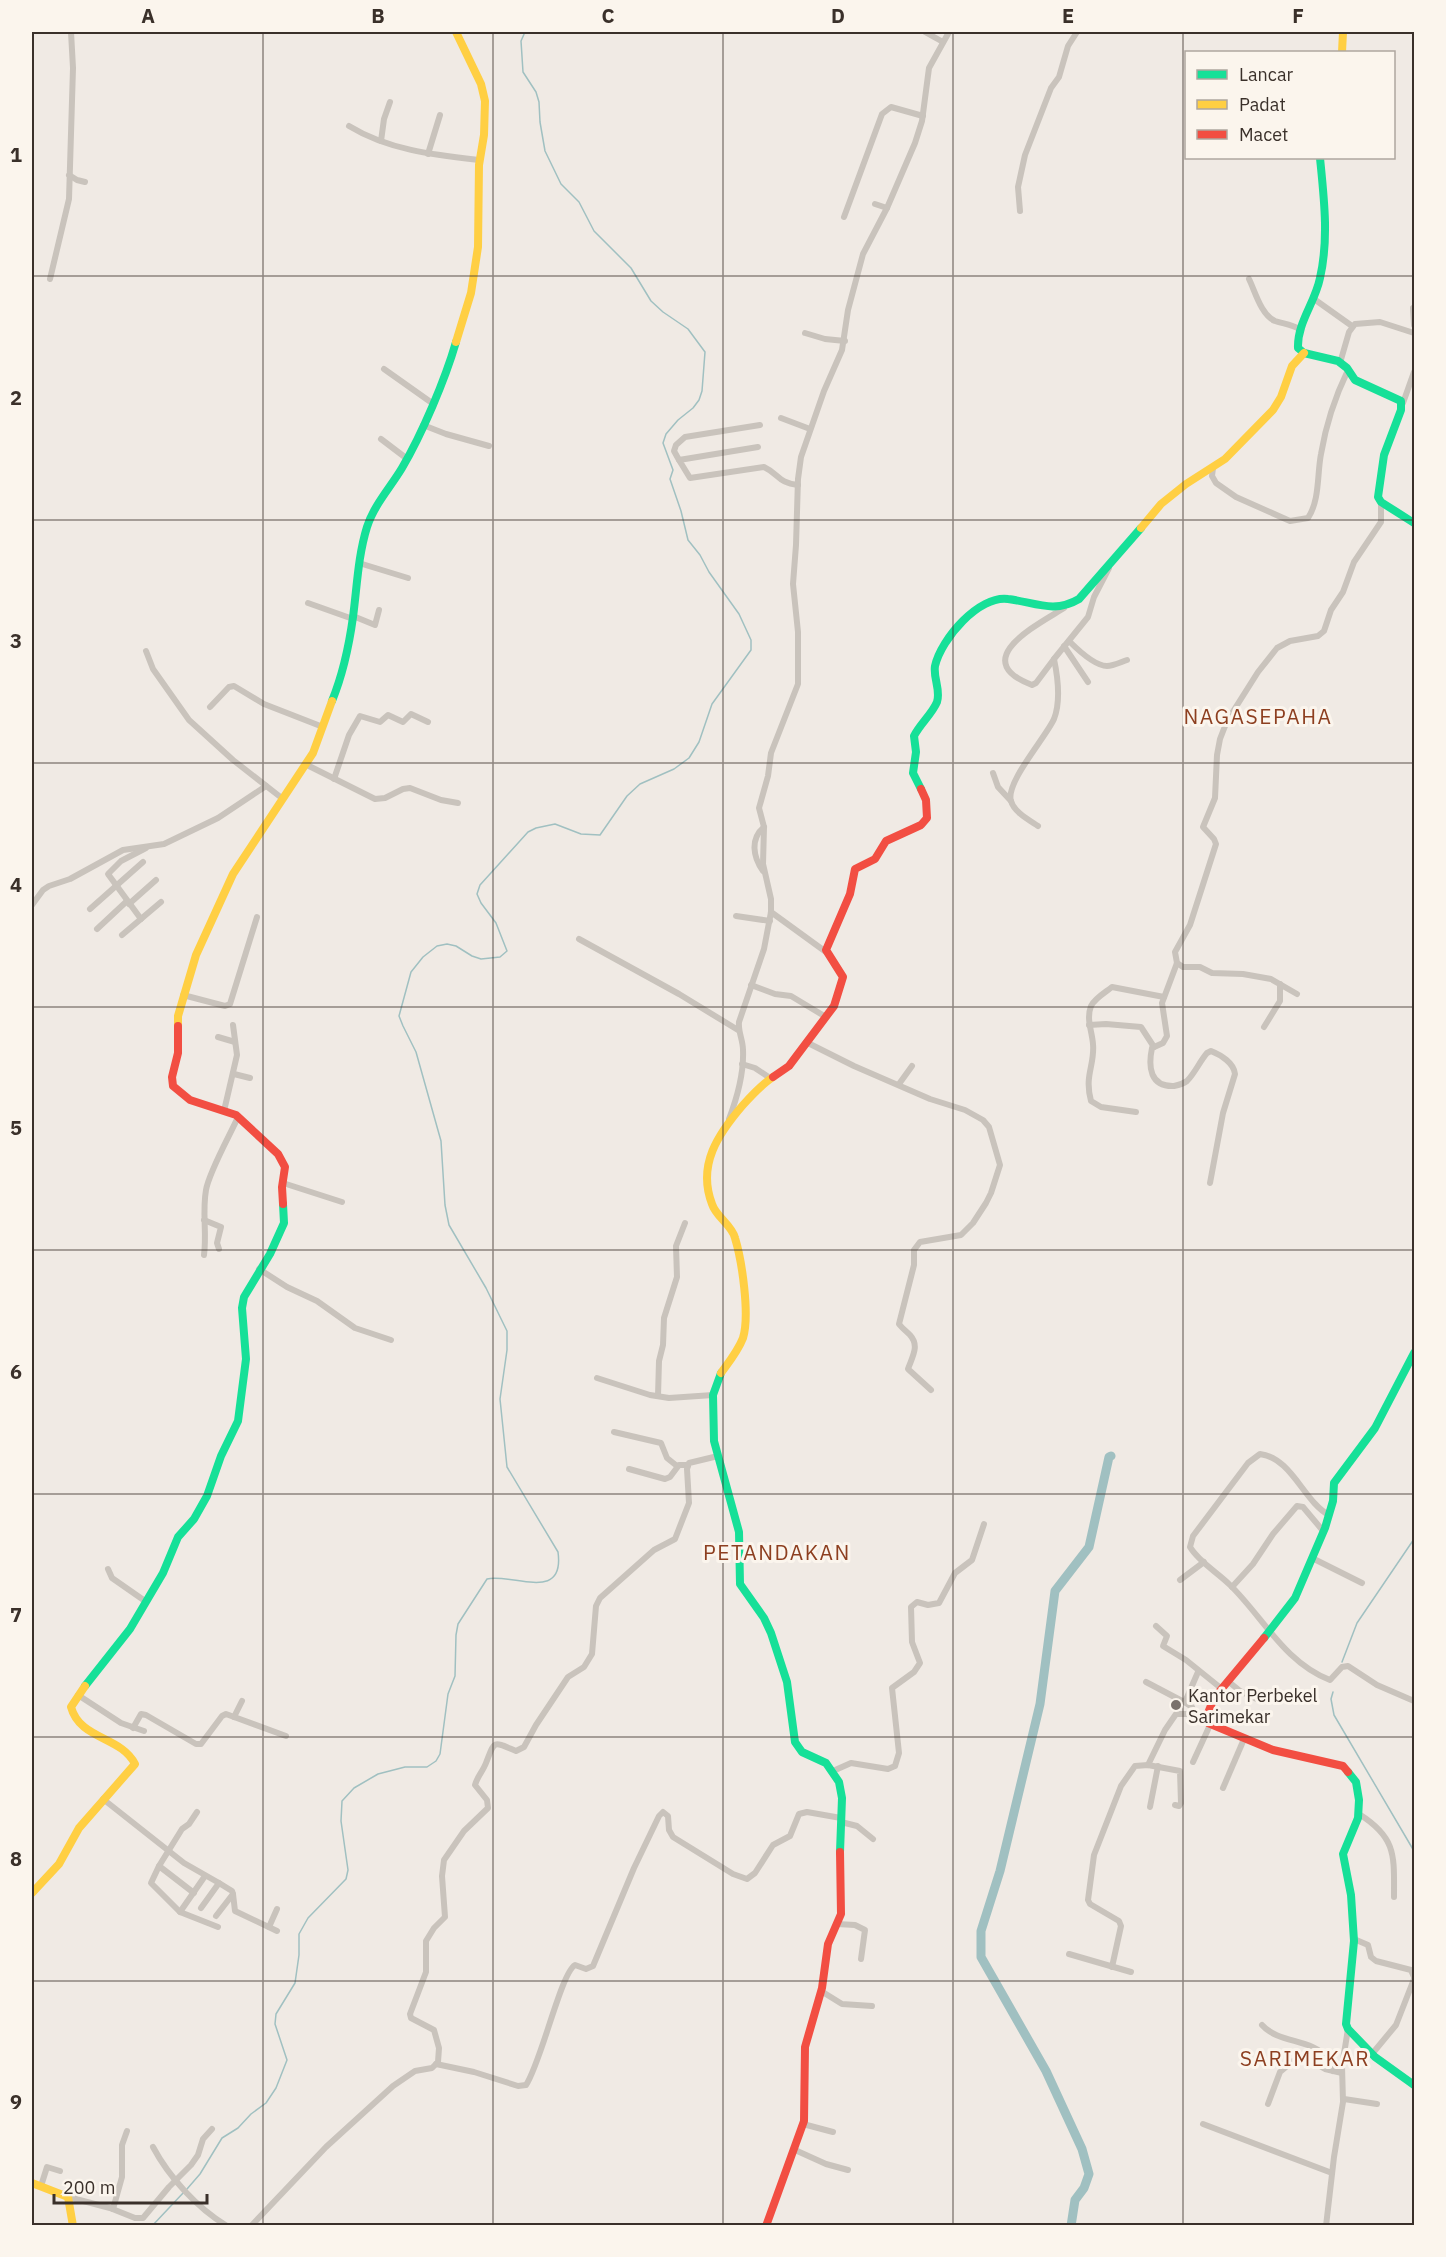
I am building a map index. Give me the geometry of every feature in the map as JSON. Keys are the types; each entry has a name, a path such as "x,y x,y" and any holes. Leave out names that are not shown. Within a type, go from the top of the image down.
{"street":[{"path":"50,279 68,208 74,68 71,32"},
{"path":"32,1893 59,1864 76,1833 103,1799 130,1772 135,1761 128,1752 96,1736 78,1721 71,1713 71,1707 130,1629 163,1573 178,1537 204,1503 221,1456 238,1421 243,1399 246,1359 242,1304 245,1293 270,1254 283,1226 285,1167 280,1157 238,1117 190,1100 177,1091 172,1084 178,1050 177,1020 196,955 227,884 249,847 307,765 323,727 339,684 344,645 353,617 365,532 371,517 423,425 453,353 476,269 479,160 484,135 484,94 456,32"},
{"path":"925,32 943,42"},
{"path":"766,2226 803,2124 805,2047 821,1991 826,1950 842,1909 840,1863 842,1798 839,1782 833,1771 817,1758 802,1752 795,1742 787,1682 771,1633 764,1618 740,1584 739,1532 712,1426 713,1395 719,1376 743,1337 747,1313 735,1235 712,1206 707,1185 708,1164 712,1151 728,1121 737,1093 743,1048 738,1030 764,949 770,921 771,912 763,857 764,827 759,808 768,776 771,753 798,684 798,624 793,584 801,457 844,341 848,310 861,261 915,143 930,68 949,32"},
{"path":"1020,211 1018,187 1025,156 1051,88 1059,77 1064,55 1077,32"},
{"path":"1342,51 1343,32"},
{"path":"381,141 384,119 390,102"},
{"path":"844,217 882,114 891,107 922,116"},
{"path":"428,154 440,115"},
{"path":"349,126 363,135 428,154 479,160"},
{"path":"1320,159 1325,212 1321,273 1314,298 1299,329 1298,348 1304,353 1340,363 1355,380 1394,396 1402,403"},
{"path":"69,175 85,182"},
{"path":"875,204 887,208"},
{"path":"1249,279 1270,318 1289,323 1299,329"},
{"path":"1314,298 1352,326"},
{"path":"1413,308 1414,325"},
{"path":"1352,326 1364,322 1380,322 1414,333"},
{"path":"1340,363 1352,326"},
{"path":"805,333 829,340 844,341"},
{"path":"1112,562 1094,597 1088,617 1077,628 1036,683 1032,685 1012,673 1005,665 1005,660 1011,645 1019,636 1075,603 1087,592 1112,562 1161,504 1186,484 1213,468 1237,448 1273,410 1281,397 1292,366 1304,353"},
{"path":"384,369 432,403"},
{"path":"1213,468 1212,476 1216,483 1236,497 1290,521 1308,518 1313,510 1320,457 1331,410 1348,370"},
{"path":"1414,372 1382,464 1378,488 1378,497 1381,502 1414,523"},
{"path":"781,418 810,429"},
{"path":"423,425 489,446"},
{"path":"760,425 685,436 676,445 674,451 690,478 764,467 784,483 798,485"},
{"path":"381,439 406,458"},
{"path":"679,460 758,447"},
{"path":"1210,1183 1223,1113 1235,1074 1234,1069 1221,1056 1211,1051 1186,1081 1178,1085 1165,1085 1155,1081 1152,1075 1151,1051 1163,1043 1167,1036 1163,1008 1164,997 1177,963 1175,952 1191,925 1216,844 1214,838 1203,827 1215,798 1217,754 1223,729 1247,687 1276,648 1290,641 1318,636 1324,631 1330,610 1343,592 1354,562 1381,522 1381,502"},
{"path":"359,563 408,578"},
{"path":"826,952 850,894 855,869 875,859 886,841 921,825 927,818 926,800 914,773 916,752 914,736 937,702 939,694 934,672 942,649 954,631 967,617 997,598 1007,598 1049,608 1065,607"},
{"path":"308,603 375,625 379,610"},
{"path":"1067,644 1104,666 1127,660"},
{"path":"1067,644 1088,682"},
{"path":"146,651 153,669 189,720 233,760 283,799"},
{"path":"1011,801 1019,774 1053,721 1058,691 1054,659"},
{"path":"210,707 229,687 234,686 264,704 323,727"},
{"path":"334,779 350,735 360,716 364,715 380,722 388,715 403,722 409,714 413,714 428,722"},
{"path":"307,765 375,799 385,798 410,788 441,800 458,803"},
{"path":"993,773 998,787 1017,811 1038,825"},
{"path":"32,905 43,890 49,886 70,879 123,850 164,844 218,818 266,786"},
{"path":"141,919 108,877 108,873 121,861 146,848"},
{"path":"90,909 143,862"},
{"path":"98,928 156,879"},
{"path":"122,935 161,902"},
{"path":"728,1121 758,1088 787,1069 837,999 843,977 839,966 826,952 771,912"},
{"path":"736,916 770,921"},
{"path":"183,995 225,1006 230,1004 257,917"},
{"path":"579,939 679,994 738,1030"},
{"path":"1177,963 1183,967 1200,967 1212,973 1243,974 1270,979 1297,994"},
{"path":"1264,1027 1280,1001 1280,984"},
{"path":"751,985 775,994 791,996 826,1017"},
{"path":"1136,1112 1101,1107 1090,1101 1088,1077 1093,1043 1089,1014 1094,1002 1112,987 1164,997"},
{"path":"224,1111 237,1055 233,1025"},
{"path":"1089,1025 1141,1027 1154,1047"},
{"path":"218,1037 235,1042"},
{"path":"806,1042 930,1099 965,1110 983,1120 989,1127 1000,1165 991,1193 973,1222 961,1235 920,1242 914,1250 914,1265 899,1324 915,1344 915,1352 908,1369 931,1390"},
{"path":"742,1064 756,1068 770,1078"},
{"path":"898,1084 912,1066"},
{"path":"234,1074 250,1078"},
{"path":"204,1255 207,1186 238,1117"},
{"path":"283,1183 342,1202"},
{"path":"204,1220 221,1226 219,1249"},
{"path":"658,1396 663,1325 677,1277 676,1246 685,1222"},
{"path":"259,1269 282,1284 320,1303 356,1328 391,1340"},
{"path":"1193,1762 1208,1721 1209,1706 1295,1598 1324,1532 1335,1481 1375,1428 1414,1353"},
{"path":"597,1378 669,1398 713,1395"},
{"path":"614,1432 661,1443 667,1458 677,1466"},
{"path":"1329,1515 1321,1510 1300,1483 1276,1461 1263,1454 1256,1456 1248,1463 1190,1541 1190,1547 1232,1587 1294,1658 1327,1679 1331,1679 1342,1667 1348,1666 1377,1685 1414,1701"},
{"path":"629,1469 665,1479 670,1477 677,1466 718,1456"},
{"path":"251,2226 326,2147 393,2085 415,2071 432,2068 436,2064 439,2058 437,2036 430,2027 414,2021 410,2014 426,1972 426,1941 445,1917 442,1876 444,1860 464,1831 488,1808 487,1800 475,1787 475,1782 486,1765 493,1746 503,1745 516,1751 524,1747 568,1677 589,1660 592,1654 596,1606 600,1598 652,1552 675,1539 689,1503 688,1465"},
{"path":"1232,1587 1253,1564 1273,1534 1297,1506 1303,1507 1324,1532"},
{"path":"833,1771 851,1764 884,1769 895,1766 899,1753 892,1688 914,1672 921,1663 912,1642 911,1607 917,1602 928,1605 939,1603 956,1573 972,1560 984,1524"},
{"path":"1312,1557 1362,1583"},
{"path":"1180,1580 1204,1562"},
{"path":"108,1569 112,1578 145,1601"},
{"path":"1156,1626 1167,1636 1163,1646 1186,1660 1198,1672 1261,1701"},
{"path":"1185,1702 1198,1672"},
{"path":"1146,1682 1185,1702 1192,1707 1195,1715"},
{"path":"78,1695 109,1716 144,1731"},
{"path":"234,1717 242,1701"},
{"path":"1148,1765 1174,1716 1179,1713 1195,1715 1244,1739 1273,1750 1345,1767 1357,1785 1359,1814 1357,1824 1343,1854 1351,1895 1353,1962 1346,2008 1348,2030 1344,2045 1342,2073 1344,2099 1326,2226"},
{"path":"133,1728 141,1714 146,1715 198,1745 203,1743 223,1714 286,1736"},
{"path":"1223,1788 1244,1739"},
{"path":"1112,1967 1121,1926 1119,1921 1090,1904 1088,1900 1092,1863 1124,1780 1135,1766 1158,1766 1181,1772 1181,1803 1179,1806 1175,1805"},
{"path":"1149,1807 1158,1766"},
{"path":"103,1799 169,1851 205,1876 232,1891 235,1911 277,1931"},
{"path":"197,1812 189,1824 182,1829 151,1882 180,1912 218,1927"},
{"path":"436,2064 474,2072 518,2086 526,2085 541,2052 570,1969 575,1965 586,1969 593,1966 634,1868 663,1812 668,1816 670,1834 678,1841 733,1874 747,1879 755,1873 773,1845 790,1836 799,1814 807,1812 842,1820 857,1826 873,1839"},
{"path":"1359,1814 1375,1826 1390,1843 1394,1897"},
{"path":"159,1866 194,1893"},
{"path":"180,1912 205,1876"},
{"path":"201,1908 219,1884"},
{"path":"216,1916 233,1894"},
{"path":"269,1928 278,1909"},
{"path":"837,1924 855,1925 865,1930 861,1959"},
{"path":"1354,1939 1368,1945 1371,1957 1376,1961 1414,1973 1396,2025 1371,2054"},
{"path":"1069,1954 1131,1972"},
{"path":"821,1991 843,2004 872,2006"},
{"path":"1262,2025 1273,2035 1320,2052 1328,2059 1334,2072"},
{"path":"1348,2030 1371,2054 1414,2085"},
{"path":"1268,2104 1280,2072 1288,2063 1311,2061 1334,2072 1342,2073"},
{"path":"1344,2099 1377,2104"},
{"path":"803,2124 833,2132"},
{"path":"1203,2124 1332,2173"},
{"path":"32,2183 68,2197 135,2218 143,2218 195,2159 203,2139 212,2129"},
{"path":"112,2209 122,2177 122,2145 127,2131"},
{"path":"153,2147 162,2164 176,2180 214,2218 227,2226"},
{"path":"795,2150 826,2164 848,2170"},
{"path":"41,2186 47,2167 60,2171"},
{"path":"68,2197 73,2226"}],"waterway":[{"path":"187,2189 200,2174 222,2138 238,2128 266,2103 276,2088 287,2060 275,2024 276,2014 295,1983 299,1934 308,1918 346,1879 348,1870 341,1821 342,1801 354,1788 378,1774 405,1767 427,1767 436,1761 440,1754 448,1694 455,1676 458,1624 487,1579 545,1581 554,1577 558,1568 558,1552 507,1467 500,1399 507,1350 507,1331 486,1288 449,1225 445,1205 441,1141 416,1052 399,1016 411,972 423,957 437,946 447,944 456,946 481,959 500,957 507,951 496,923 477,894 480,885 528,832 555,824 581,834 600,835 627,796 640,784 674,769 689,758 699,742 712,704 751,650 751,640 739,614 688,540 670,479 673,470 663,443 666,434 699,400 702,391 705,352 688,329 651,301 631,268 594,231 579,202 561,184 545,151 536,92 523,72 521,41 525,32"},
{"path":"1071,2226 1075,2200 1084,2188 1089,2174 1082,2149 1046,2071 981,1957 981,1931 1000,1871 1040,1704 1055,1591 1089,1547 1111,1456"},
{"path":"1342,1662 1357,1623 1414,1539"},
{"path":"1333,1692 1331,1699 1334,1715 1414,1851"},
{"path":"152,2226 184,2192"}],"traffic: fast":[{"path":"1304,353 1298,348 1298,339 1318,287 1323,263 1325,218 1320,159"},
{"path":"332,701 347,649 367,527 374,511 402,468 425,423 456,342"},
{"path":"1304,353 1338,361 1347,368 1355,380 1401,401 1401,410 1384,455 1378,497 1381,502 1414,523"},
{"path":"921,789 913,773 916,752 914,736 937,702 935,666 953,632 974,611 997,600 1008,599 1044,606 1061,606 1079,599 1141,528"},
{"path":"85,1686 130,1629 163,1573 178,1537 194,1519 207,1496 221,1456 238,1421 246,1359 242,1308 244,1297 270,1254 284,1223 283,1204"},
{"path":"1264,1638 1295,1598 1325,1528 1333,1501 1334,1483 1375,1428 1414,1353"},
{"path":"721,1373 713,1395 714,1441 739,1532 740,1584 764,1618 771,1633 787,1682 795,1742 802,1752 826,1763 839,1782 842,1798 840,1852"},
{"path":"1348,1772 1356,1782 1359,1800 1358,1818 1343,1854 1351,1895 1354,1941 1346,2024 1375,2057 1414,2085"}],"traffic: slow":[{"path":"456,32 481,84 485,101 484,135 479,165 478,247 471,293 456,342"},
{"path":"1342,51 1343,32"},
{"path":"1141,528 1161,504 1186,484 1225,459 1273,410 1281,397 1292,366 1304,353"},
{"path":"178,1026 178,1016 196,955 233,874 313,753 332,701"},
{"path":"721,1373 743,1338 746,1316 742,1274 735,1238 712,1204 708,1190 709,1163 718,1139 734,1116 757,1090 773,1077"},
{"path":"32,1893 59,1864 79,1828 135,1764 129,1755 83,1726 76,1718 71,1707 85,1686"},
{"path":"32,2183 68,2197 73,2226"}],"traffic: jam":[{"path":"773,1077 789,1066 834,1006 843,977 826,950 850,894 855,869 875,859 886,841 921,825 927,818 926,800 921,789"},
{"path":"178,1026 178,1053 172,1077 173,1086 190,1100 236,1115 278,1154 285,1167 282,1187 283,1204"},
{"path":"1264,1638 1214,1698 1206,1718 1208,1723 1273,1750 1343,1766 1348,1772"},
{"path":"766,2226 804,2121 805,2047 822,1988 828,1944 841,1914 840,1852"}],"place":[{"name":"Kantor Perbekel Sarimekar","path":"1176,1705"}],"district":[{"name":"NAGASEPAHA","path":"1258,716"},
{"name":"PETANDAKAN","path":"777,1552"},
{"name":"SARIMEKAR","path":"1305,2058"}]}
